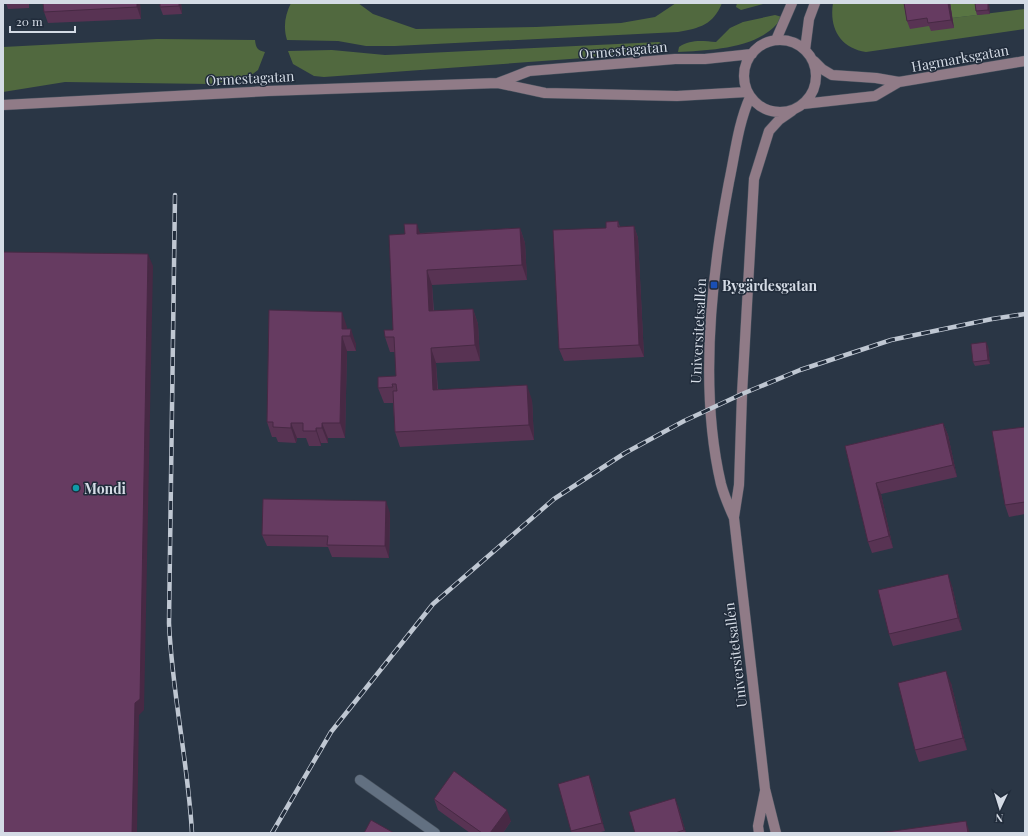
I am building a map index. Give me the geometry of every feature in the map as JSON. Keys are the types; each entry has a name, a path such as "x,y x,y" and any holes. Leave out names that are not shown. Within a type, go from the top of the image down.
{"street":[{"path":"776,40 792,3"},
{"path":"805,50 809,19 815,3"},
{"path":"776,40 790,42 805,50 812,58 816,70 816,83 812,94 803,104 792,111 783,112 764,109 749,94 744,72 752,54 763,44 776,40"},
{"name":"Ormestagatan","path":"498,83 529,71 705,59 752,54"},
{"name":"Hagmarksgatan","path":"812,58 822,69 832,75 876,78 899,82 1025,61"},
{"name":"Hagmarksgatan","path":"803,104 875,96 899,82"},
{"name":"Ormestagatan","path":"3,106 268,91 498,83 545,93 677,96 749,94"},
{"name":"Universitetsallén","path":"749,94 739,130 715,267 709,363 709,410 721,485 734,518 765,789 776,833"},
{"name":"Universitetsallén","path":"734,518 739,485 742,394 754,179 769,131 779,120 792,111"},
{"path":"360,780 435,833"},
{"name":"Universitetsallén","path":"759,833 758,826 765,789"}],"green space":[{"path":"291,3 358,3 373,14 416,29 536,27 621,23 655,17 676,3 722,3 710,21 699,27 678,32 395,46 366,46 338,41 287,40 285,21"},
{"path":"737,3 767,3 741,10 736,7"},
{"path":"833,3 906,3 930,26 953,28 952,18 1025,9 1025,29 866,52 849,46 838,35 833,21"},
{"path":"950,3 976,3 977,15 952,18"},
{"path":"775,15 782,17 773,28 762,36 749,42 735,46 678,52 679,47 683,44 697,41 716,42 730,28 743,22"},
{"path":"157,39 255,40 257,48 265,52 258,70 250,76 210,84 65,82 3,92 3,47"},
{"path":"659,42 665,45 666,52 324,77 314,76 293,64 288,51 332,50 385,55"}],"building":[{"path":"43,3 137,3 137,7 44,12"},
{"path":"160,3 179,3 179,6 160,7"},
{"path":"904,3 948,3 951,20 928,23 927,18 907,21"},
{"path":"975,3 988,3 988,10 976,11"},
{"path":"618,221 618,227 634,226 639,345 559,349 553,230 606,228 606,222"},
{"path":"404,224 417,224 417,234 520,228 522,265 427,270 429,311 473,309 475,345 431,348 433,390 527,385 529,425 395,432 393,391 397,391 396,384 392,384 393,387 378,388 378,377 396,376 394,337 385,337 384,330 393,330 389,235 405,234"},
{"name":"Mondi","path":"3,252 148,254 140,699 135,703 132,833 3,833"},
{"path":"269,310 342,312 342,329 351,329 350,336 342,336 340,423 322,423 322,428 316,428 316,431 303,431 303,423 291,423 291,428 273,427 273,422 267,422"},
{"path":"986,342 988,360 973,362 971,344"},
{"path":"943,423 953,465 876,483 889,536 868,542 845,446"},
{"path":"1025,427 1025,502 1005,505 992,431"},
{"path":"263,499 386,501 385,546 327,545 328,536 262,535"},
{"path":"948,574 958,618 889,634 878,590"},
{"path":"946,671 963,738 915,750 898,683"},
{"path":"454,771 507,810 490,833 482,833 434,799"},
{"path":"589,775 602,823 571,831 558,784"},
{"path":"675,798 684,830 675,833 635,833 629,812"},
{"path":"371,820 394,833 364,833"},
{"path":"966,821 968,833 879,833"}],"railway":[{"path":"175,195 169,623 173,675 187,780 192,833"},
{"path":"272,833 331,732 433,604 554,499 625,453 684,421 742,394 800,370 891,340 992,319 1025,314"}],"place":[{"name":"Bygärdesgatan","path":"714,285"},
{"name":"Mondi","path":"76,488"}]}
